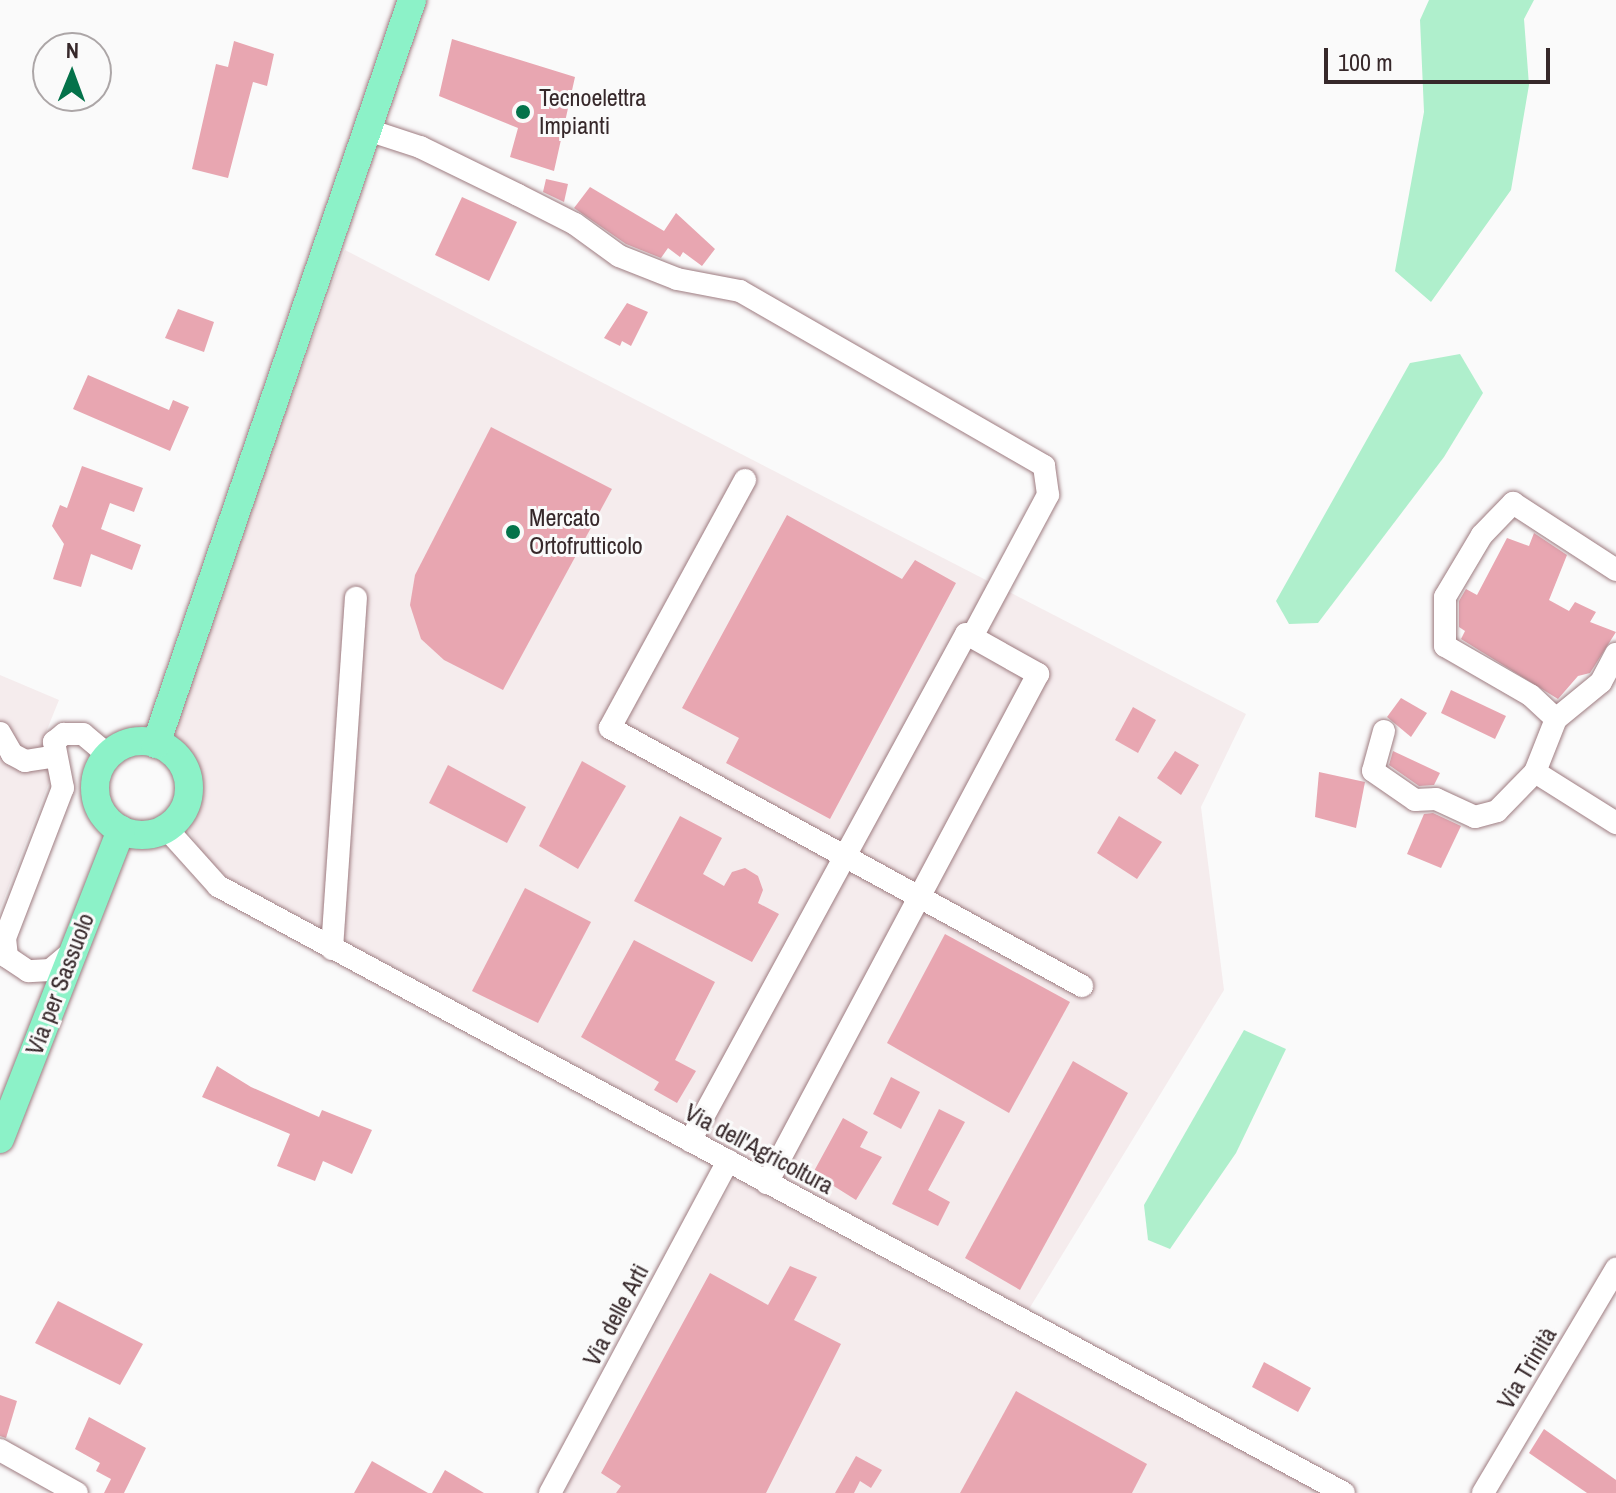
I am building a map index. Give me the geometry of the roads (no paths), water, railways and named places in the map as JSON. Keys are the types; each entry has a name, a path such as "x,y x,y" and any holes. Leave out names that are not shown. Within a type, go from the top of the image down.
{"main road":[{"path":"156,744 412,0"},
{"path":"130,743 156,744 178,759 188,783 184,809 166,828 143,835 121,830 100,810 95,796 99,767 108,755 130,743"},
{"name":"Via per Sassuolo","path":"0,1139 121,830"}],"street":[{"path":"368,130 420,147 518,195 575,224 619,256 677,279 740,291 1044,466 1048,495 972,637"},
{"path":"745,480 610,728 1082,986"},
{"path":"1556,719 1530,695 1445,646 1445,597 1482,535 1513,503 1616,570"},
{"path":"332,949 356,598"},
{"path":"690,1141 966,634 972,637 1038,674 767,1183"},
{"path":"1384,731 1373,771 1415,800 1436,799 1475,817 1497,811 1535,772 1556,719 1601,682 1616,654"},
{"path":"73,951 40,972 17,967 5,948 7,928 63,788 54,742 73,732 108,755"},
{"path":"0,733 12,754 25,761 55,756"},
{"path":"1535,772 1616,823"},
{"name":"Via dell'Agricoltura","path":"166,828 218,886 1344,1493"},
{"name":"Via delle Arti","path":"550,1493 728,1161"},
{"name":"Via Trinità","path":"1483,1493 1616,1269"},
{"path":"0,1450 77,1493"}],"place":[{"name":"Tecnoelettra Impianti","path":"523,112"},
{"name":"Mercato Ortofrutticolo","path":"513,532"}]}
